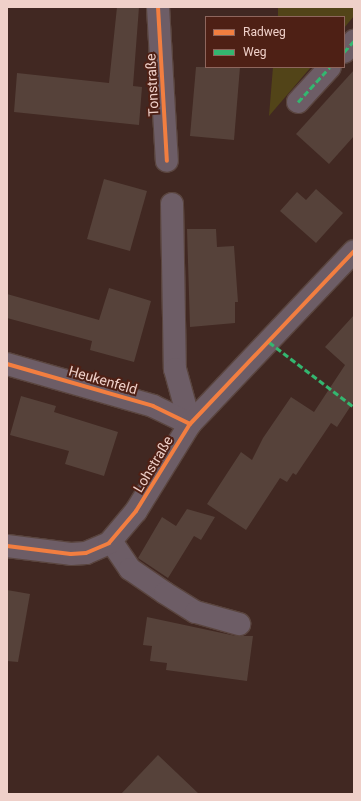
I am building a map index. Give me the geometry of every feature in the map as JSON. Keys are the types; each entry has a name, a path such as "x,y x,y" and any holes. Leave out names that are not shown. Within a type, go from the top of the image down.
{"street":[{"name":"Tonstraße","path":"158,7 167,161"},
{"path":"345,51 354,41"},
{"path":"298,102 329,68"},
{"path":"172,204 175,369 190,424"},
{"name":"Lohstraße","path":"7,546 71,554 86,553 111,541 136,511 190,424 354,251"},
{"name":"Heukenfeld","path":"7,364 153,406 190,424"},
{"path":"111,541 130,569 165,593 196,612 238,624"}],"shaded area":[{"path":"278,7 354,7 354,16 345,27 345,16 278,16"},
{"path":"273,68 310,68 269,116"}],"building":[{"path":"117,7 139,7 133,86 142,87 139,125 14,112 17,73 109,83"},
{"path":"196,67 240,68 234,140 190,136"},
{"path":"354,70 354,136 329,164 296,134"},
{"path":"104,179 147,191 130,251 87,239"},
{"path":"316,189 343,213 316,243 280,211 297,192 306,200"},
{"path":"187,229 216,229 217,247 234,246 238,302 235,302 235,323 190,327"},
{"path":"109,288 151,301 134,362 90,350 92,341 7,318 7,294 99,320"},
{"path":"354,315 354,401 337,427 331,423 296,475 293,473 287,482 280,478 246,530 207,504 241,452 252,460 263,438 291,397 314,412 345,365 325,347"},
{"path":"21,396 56,406 54,412 118,432 104,476 65,464 69,451 10,435"},
{"path":"187,509 215,517 201,540 194,536 168,578 138,558 162,517 176,526"},
{"path":"7,590 30,594 18,662 7,661"},
{"path":"147,617 236,636 253,636 247,681 166,670 167,663 150,661 152,646 143,645"},
{"path":"158,755 199,794 121,794"}],"marked path":[{"path":"345,51 354,41"},
{"path":"298,102 329,68"},
{"path":"269,342 354,407"}],"cycle path":[{"path":"158,7 167,161"},
{"path":"7,546 71,554 86,553 109,543 136,511 190,424 354,251"},
{"path":"7,364 153,406 190,424"}]}
